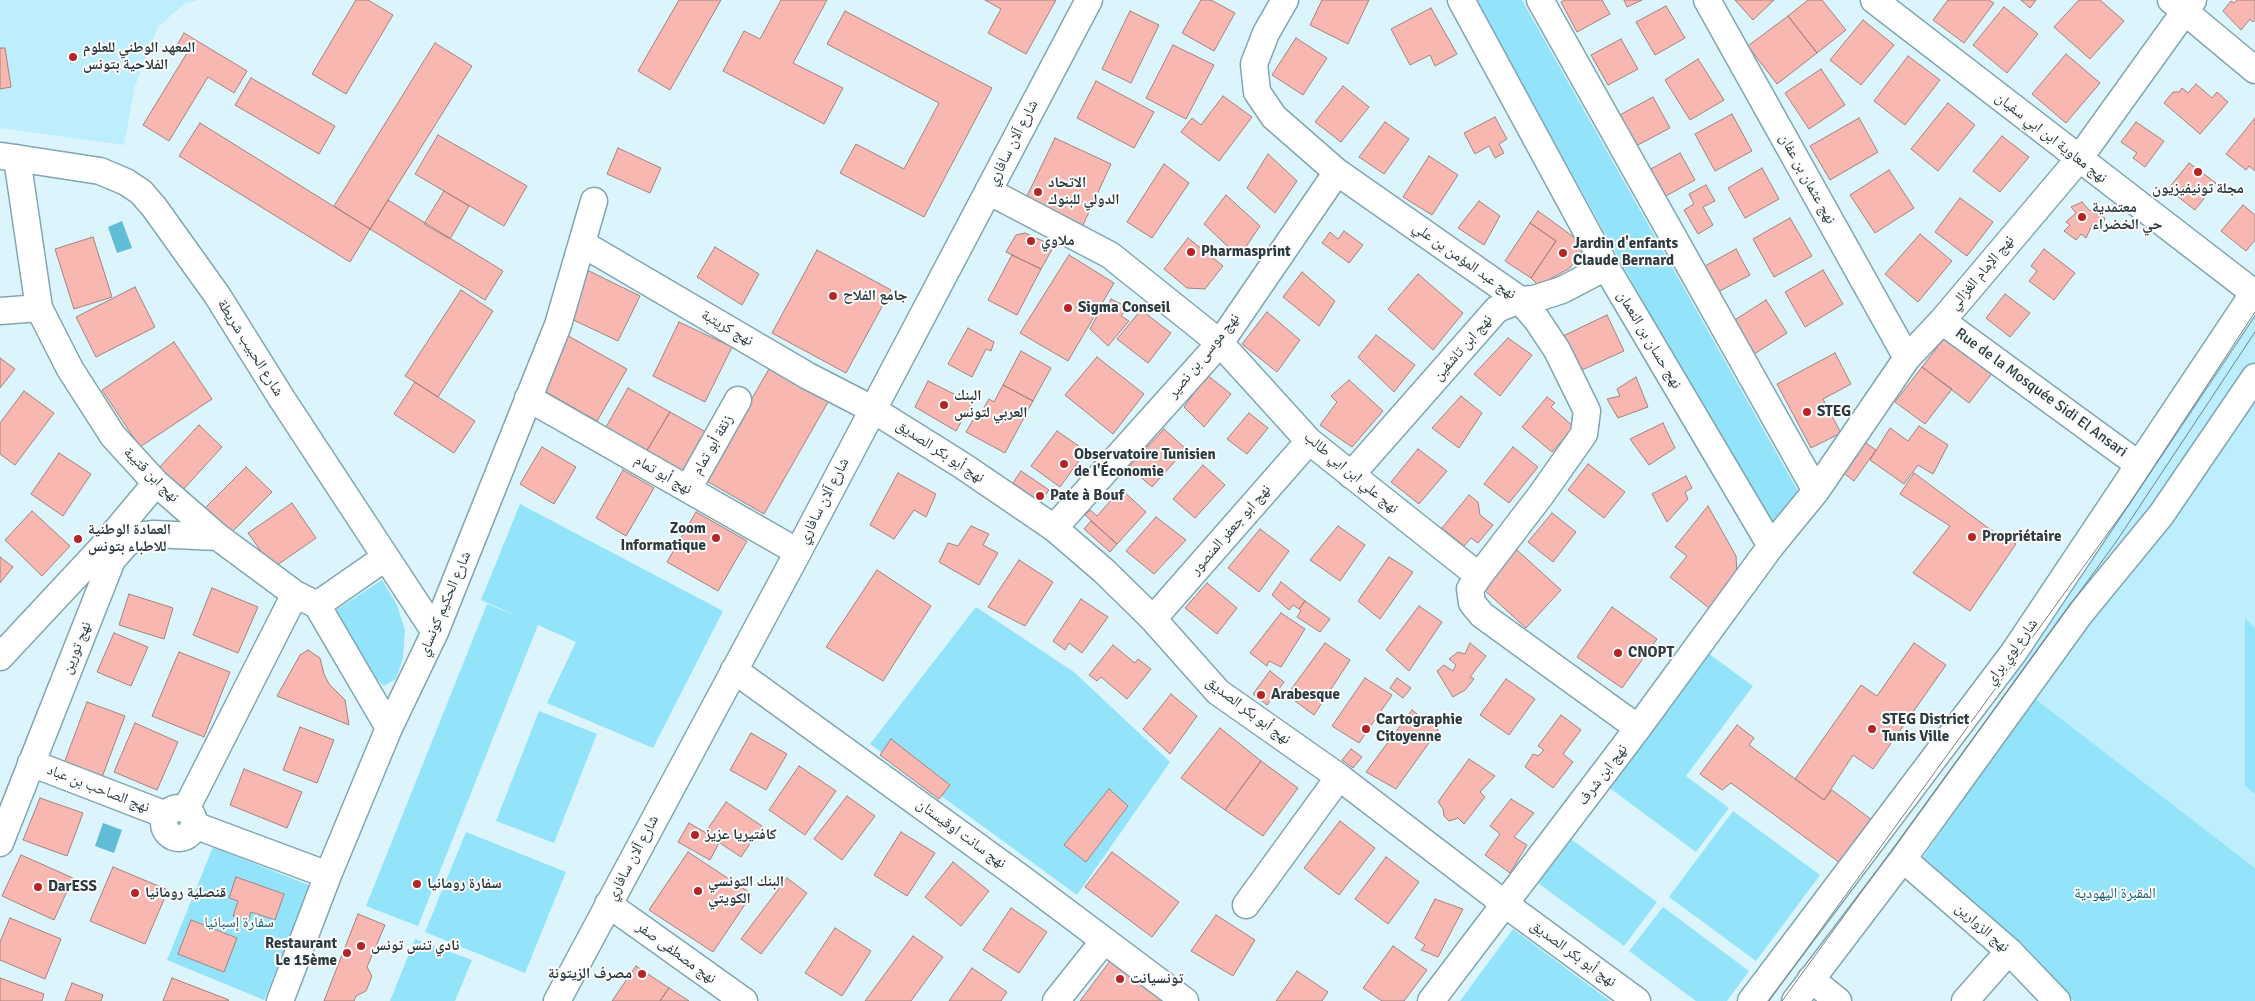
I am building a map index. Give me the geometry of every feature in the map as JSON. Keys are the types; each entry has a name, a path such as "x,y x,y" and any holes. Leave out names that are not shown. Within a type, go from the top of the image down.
{"street":[{"name":"شارع آلان سافاري","path":"557,1001 798,552 1089,0"},
{"name":"نهج عبد المؤمن بن علي","path":"1285,0 1266,32 1254,64 1257,92 1274,117 1337,172 1520,300 1537,320 1557,350 1588,411 1584,434 1479,576"},
{"name":"نهج حسان بن النعمان","path":"1461,0 1606,268 1771,546"},
{"path":"1540,0 1816,492"},
{"name":"نهج عثمان بن عفان","path":"1707,0 1907,358"},
{"name":"نهج معاوية ابن ابي سفيان","path":"1874,0 2078,160 2254,292"},
{"path":"2183,4 2255,70"},
{"name":"نهج الإمام الغزالي","path":"1771,546 1816,492 1907,358 1942,321 2078,160 2183,4"},
{"name":"نهج ابن قتيبة","path":"9,157 39,308 70,369 113,436 156,483 218,537 306,600 389,728"},
{"name":"شارع الحبيب شريطة","path":"9,157 100,171 126,182 140,192 154,207 217,295 435,632"},
{"name":"نهج موسى بن نصير","path":"1054,528 1220,343 1337,172"},
{"name":"نهج علي ابن ابي طالب","path":"988,191 1110,255 1220,343 1309,441 1479,576"},
{"name":"شارع الحكيم كونساي","path":"280,1001 328,875 389,728 435,632 558,325 594,201"},
{"name":"نهج كريتبة","path":"583,244 808,376 872,409"},
{"name":"نهج ابن تاشفين","path":"1351,475 1497,309 1520,300 1534,299 1562,290 1606,268"},
{"name":"شارع لوي براي","path":"1751,1001 2014,652 2254,292"},
{"path":"0,311 39,308"},
{"name":"Rue de la Mosquée Sidi El Ansari","path":"1942,321 2140,465"},
{"path":"1795,1001 1903,859 2080,614 2161,515 2255,377"},
{"name":"نهج أبو تمام","path":"528,398 798,552"},
{"name":"زنقة أبو تمام","path":"688,489 738,400"},
{"name":"نهج أبو بكر الصديق","path":"872,409 963,466 1054,528 1104,571 1153,619 1218,692 1340,778 1505,904 1637,1001"},
{"name":"نهج ابو جعفر المنصور","path":"1153,619 1309,441"},
{"name":"نهج تورين","path":"0,657 106,555 156,483"},
{"name":"نهج تورين","path":"0,843 106,555 138,536 154,534 218,537"},
{"name":"نهج ابن شرف","path":"1431,1001 1638,728 1771,546"},
{"path":"182,817 306,600 386,557"},
{"path":"1479,576 1470,590 1472,603 1482,615 1638,728"},
{"name":"نهج سانت اوقيستان","path":"734,670 1022,878 1103,942 1185,1001"},
{"name":"نهج الصاحب بن عباد","path":"31,763 182,817 328,875"},
{"path":"1246,905 1340,778"},
{"name":"نهج الزوارين","path":"1903,859 2009,951 2057,1001"},
{"name":"نهج مصطفى صفر","path":"608,904 744,1001"},
{"path":"1056,1001 1103,942"},
{"path":"1965,1001 2009,951"},
{"path":"1811,979 1838,1001"}],"shaded area":[{"name":"المعهد الوطني للعلوم الفلاحية بتونس","path":"0,0 198,0 185,3 158,27 135,86 124,145 0,128"},
{"path":"122,221 132,248 117,253 108,227"},
{"path":"2255,271 2255,628 2245,619 2245,786 2255,794 2255,868 1988,663 2138,449"},
{"path":"103,823 122,830 114,853 95,846"}],"green space":[{"path":"1475,0 1522,0 1799,493 1771,531"},
{"path":"520,504 723,611 653,748 547,703 576,642 538,625 418,926 366,906 487,604 517,616 481,600"},
{"path":"382,580 397,605 405,630 403,658 396,679 384,686 364,667 336,610"},
{"path":"976,607 1074,672 1170,762 1077,895 870,744"},
{"path":"2245,618 2255,628 2255,794 2245,786"},
{"path":"1708,653 1753,686 1686,776 1729,808 1696,852 1607,786"},
{"name":"المقبرة اليهودية","path":"2034,698 2255,868 2255,1001 2074,1001 1922,859"},
{"path":"539,711 597,734 554,843 496,821"},
{"path":"1733,811 1820,875 1756,961 1669,897"},
{"path":"466,832 566,872 525,973 425,932"},
{"path":"1568,837 1657,902 1624,946 1535,881"},
{"name":"سفارة إسبانيا","path":"213,847 311,886 264,1000 167,960"},
{"path":"1663,907 1749,971 1727,1001 1696,1001 1629,951"},
{"path":"1513,929 1610,1001 1460,1001"},
{"path":"415,939 472,960 455,1001 390,1001"}],"building":[{"path":"356,0 368,0 393,15 346,94 312,74"},
{"path":"679,0 721,0 670,90 638,71"},
{"path":"781,0 827,0 793,63 843,88 824,124 723,71 744,31 760,39"},
{"path":"985,0 1056,0 1026,54 988,33 1001,9"},
{"path":"1201,0 1211,0 1235,13 1214,51 1182,33"},
{"path":"1322,0 1369,0 1348,44 1310,25"},
{"path":"1565,0 1602,0 1610,14 1577,32 1561,2"},
{"path":"1624,0 1642,0 1627,7"},
{"path":"1735,0 1774,0 1753,20"},
{"path":"1808,0 1822,0 1846,30 1817,53 1788,16"},
{"path":"1948,0 1989,0 1994,3 1964,43 1933,20"},
{"path":"2021,0 2036,0 2030,8"},
{"path":"2079,0 2100,0 2124,21 2090,59 2054,27"},
{"path":"2237,0 2255,0 2255,20 2253,22 2250,19 2241,30 2223,11 2231,1 2234,3"},
{"path":"1666,6 1685,38 1655,55 1636,22"},
{"path":"2004,7 2038,34 2007,73 1973,45"},
{"path":"1431,8 1457,54 1435,66 1430,55 1410,65 1391,29"},
{"path":"845,11 992,88 924,217 840,173 856,144 904,169 939,103 827,44"},
{"path":"1130,11 1159,25 1131,83 1102,69"},
{"path":"1788,16 1817,53 1777,84 1748,46"},
{"path":"1863,20 1894,45 1861,85 1830,60"},
{"path":"184,33 247,71 234,93 208,77 169,141 143,125 187,53 176,47"},
{"path":"1296,38 1327,58 1303,95 1272,75"},
{"path":"1621,39 1638,69 1608,85 1591,55"},
{"path":"435,43 472,66 370,229 334,206"},
{"path":"1173,45 1214,65 1186,119 1146,98"},
{"path":"0,48 5,48 11,87 0,89"},
{"path":"2066,54 2100,83 2066,123 2032,94"},
{"path":"1908,56 1940,80 1905,125 1874,101"},
{"path":"1698,59 1724,100 1690,120 1665,80"},
{"path":"1821,69 1845,105 1809,129 1785,93"},
{"path":"251,78 335,126 319,154 235,105"},
{"path":"1096,81 1154,112 1134,148 1077,118"},
{"path":"2196,84 2212,98 2217,92 2228,102 2200,134 2164,103 2173,92 2179,92 2182,88 2188,93"},
{"path":"1343,86 1369,107 1341,142 1315,122"},
{"path":"1223,96 1252,117 1219,161 1181,132 1192,118 1201,125"},
{"path":"1653,97 1670,128 1634,147 1618,116"},
{"path":"1948,103 1975,125 1938,171 1911,149"},
{"path":"1732,114 1752,151 1715,171 1695,134"},
{"path":"1495,117 1507,139 1499,144 1504,153 1495,158 1489,146 1475,154 1464,133"},
{"path":"1859,118 1878,152 1830,180 1810,146"},
{"path":"2255,118 2255,171 2249,166 2246,170 2226,154"},
{"path":"1385,122 1409,139 1384,174 1359,157"},
{"path":"2136,122 2164,141 2145,167 2133,158 2137,153 2121,142"},
{"path":"200,123 370,229 350,262 179,156"},
{"path":"438,135 527,186 504,226 415,174"},
{"path":"2002,136 2029,157 2000,192 1973,171"},
{"path":"1055,138 1111,164 1083,225 1026,198"},
{"path":"618,148 661,168 650,193 607,174"},
{"path":"1680,153 1695,180 1664,197 1649,170"},
{"path":"1268,154 1297,181 1275,213 1247,188"},
{"path":"1429,156 1458,175 1432,215 1403,197"},
{"path":"2189,163 2216,183 2195,210 2168,189"},
{"path":"1164,164 1189,183 1152,238 1127,222"},
{"path":"1762,168 1779,199 1745,218 1728,188"},
{"path":"1889,170 1914,208 1875,233 1850,195"},
{"path":"1706,185 1715,201 1703,207 1713,225 1698,234 1684,210 1694,204 1689,194"},
{"path":"444,191 469,206 450,239 424,224"},
{"path":"1226,195 1260,226 1239,257 1204,224"},
{"path":"1960,198 1993,222 1967,256 1935,232"},
{"path":"388,200 503,271 485,300 370,229"},
{"path":"1479,201 1500,216 1484,245 1458,228"},
{"path":"2082,202 2089,210 2105,218 2100,231 2092,225 2086,238 2081,234 2076,240 2064,231 2070,225 2066,222 2076,213 2071,207"},
{"path":"2243,205 2255,215 2255,240 2246,251 2221,231"},
{"path":"1538,211 1586,246 1570,268 1543,283 1537,284 1531,278 1556,241 1530,223"},
{"path":"1790,218 1812,256 1774,277 1753,239"},
{"path":"1530,223 1556,241 1531,278 1505,261"},
{"path":"1344,231 1363,245 1349,263 1322,243 1330,232 1338,239"},
{"path":"1025,233 1054,246 1041,269 1006,252 1016,235"},
{"path":"1920,234 1952,261 1918,302 1885,274"},
{"path":"93,237 112,297 74,309 55,249"},
{"name":"Pharmasprint","path":"1188,238 1223,266 1205,289 1187,288 1164,269"},
{"path":"715,247 759,274 742,305 697,277"},
{"path":"1736,249 1750,275 1716,293 1703,267"},
{"path":"2044,249 2075,273 2054,300 2029,281 2037,271 2031,266"},
{"path":"817,250 891,290 846,373 772,333"},
{"path":"1012,255 1041,269 1017,315 988,300"},
{"name":"Sigma Conseil","path":"1069,255 1114,283 1068,361 1020,333"},
{"path":"587,270 640,296 618,341 565,316"},
{"path":"1823,270 1843,304 1805,327 1785,292"},
{"path":"1302,272 1335,301 1319,326 1283,297"},
{"path":"1418,274 1463,313 1433,350 1388,309"},
{"path":"135,287 155,327 96,357 76,317"},
{"path":"461,290 493,311 438,397 405,376"},
{"path":"2005,294 2030,313 2010,337 1986,318"},
{"path":"1111,299 1121,304 1125,302 1129,306 1121,316 1129,321 1108,346 1090,329 1103,305 1107,308"},
{"path":"1766,300 1787,333 1751,356 1730,323"},
{"path":"1141,310 1171,333 1148,363 1117,339"},
{"path":"1267,312 1300,340 1277,372 1242,344"},
{"path":"1607,315 1624,351 1582,370 1563,336"},
{"path":"679,322 732,347 705,402 653,376"},
{"path":"968,328 994,342 991,351 986,349 972,377 948,364"},
{"path":"563,333 627,369 597,421 534,385"},
{"path":"1376,335 1415,365 1394,392 1358,357"},
{"path":"1946,336 1993,372 1969,403 1922,367"},
{"path":"1508,338 1532,355 1500,396 1474,374"},
{"path":"174,342 212,399 140,447 102,390"},
{"path":"1021,351 1051,368 1033,401 1003,385"},
{"path":"1835,353 1851,384 1823,399 1841,433 1811,448 1777,384"},
{"path":"1097,357 1144,394 1113,434 1065,395"},
{"path":"0,358 15,369 0,388"},
{"path":"1922,367 1952,389 1925,424 1895,402"},
{"path":"769,369 828,402 764,514 705,480"},
{"path":"1207,375 1231,394 1204,427 1184,407"},
{"path":"1636,377 1648,407 1618,418 1607,399 1620,396 1617,389"},
{"path":"1349,380 1383,411 1352,447 1320,425 1337,402 1331,396"},
{"name":"البنك العربي لتونس","path":"928,381 972,403 956,431 915,407"},
{"path":"415,382 475,421 454,453 394,414"},
{"path":"1003,385 1033,401 1005,453 966,432 973,420 976,421 989,399 994,402"},
{"path":"628,388 670,412 646,452 605,429"},
{"path":"24,391 54,413 15,465 0,454 0,423"},
{"path":"1461,396 1482,413 1459,448 1432,428"},
{"path":"1547,397 1555,403 1551,407 1574,427 1552,452 1522,427"},
{"path":"670,412 706,432 683,473 646,452"},
{"path":"1249,413 1268,428 1247,454 1227,439"},
{"path":"1663,423 1675,448 1649,465 1630,439"},
{"path":"199,425 222,447 181,492 157,470"},
{"path":"1919,426 1948,445 1933,474 1918,465 1904,484 1870,460 1890,428 1908,441"},
{"path":"1164,429 1186,449 1152,487 1129,467"},
{"path":"1057,431 1086,451 1060,487 1031,466"},
{"path":"1863,441 1876,450 1854,481 1841,471"},
{"path":"542,447 576,467 554,504 520,484"},
{"path":"1513,447 1538,467 1509,503 1484,484"},
{"path":"1418,449 1447,471 1419,504 1391,482"},
{"path":"59,453 91,474 63,516 31,494"},
{"path":"1588,464 1625,492 1604,518 1568,490"},
{"path":"1203,465 1225,485 1195,518 1173,499"},
{"path":"246,467 272,492 229,535 203,510"},
{"path":"623,470 654,488 626,536 596,518"},
{"path":"1021,471 1049,490 1041,502 1013,483"},
{"path":"898,473 936,494 926,517 914,510 894,539 870,525"},
{"name":"Propriétaire","path":"1914,473 1991,530 2016,544 1970,611 1913,573 1950,526 1900,494"},
{"path":"1686,476 1692,488 1685,492 1688,499 1667,522 1652,494"},
{"path":"1121,489 1146,512 1117,544 1085,515 1090,510 1097,516"},
{"path":"1469,495 1478,502 1480,515 1493,525 1478,543 1471,538 1464,546 1442,528"},
{"path":"292,503 316,538 273,568 248,533"},
{"path":"1708,506 1736,556 1737,572 1709,608 1670,577 1687,556 1675,547"},
{"path":"32,511 70,546 42,576 5,540"},
{"path":"696,512 747,541 718,591 667,562"},
{"path":"1552,513 1576,532 1553,562 1528,542"},
{"path":"1156,517 1186,540 1154,574 1126,551"},
{"path":"1091,521 1117,544 1110,552 1084,529"},
{"path":"971,526 989,534 983,545 998,553 979,585 939,562 948,543 958,546"},
{"path":"1338,526 1365,545 1340,581 1310,560"},
{"path":"1260,529 1289,551 1259,592 1228,568"},
{"path":"1517,550 1561,590 1526,628 1482,588"},
{"path":"0,557 13,567 0,583"},
{"path":"1389,557 1413,572 1380,619 1358,601"},
{"path":"1019,560 1053,582 1025,626 988,607"},
{"path":"877,570 931,606 883,681 826,647"},
{"path":"1281,582 1305,601 1299,609 1293,605 1289,610 1272,595"},
{"path":"1207,583 1237,608 1217,634 1185,608"},
{"path":"212,588 258,607 238,653 193,635"},
{"path":"129,594 173,608 164,639 119,625"},
{"path":"1081,599 1108,617 1082,653 1069,643 1065,650 1053,641"},
{"path":"1305,601 1330,619 1320,632 1297,617 1301,611 1299,609"},
{"path":"1419,606 1442,622 1409,671 1386,650"},
{"path":"1612,607 1657,639 1622,688 1577,657"},
{"path":"1281,613 1305,629 1281,667 1269,661 1267,666 1250,653"},
{"path":"114,633 148,647 131,686 97,672"},
{"path":"1325,643 1350,660 1314,715 1287,695"},
{"path":"1470,643 1486,656 1470,677 1474,679 1465,690 1453,697 1437,671 1444,665 1453,671 1456,665 1449,659 1458,652 1465,654"},
{"path":"1914,643 1946,665 1873,769 1853,755 1824,800 1795,779 1861,685 1877,696"},
{"path":"1113,645 1135,663 1138,659 1151,669 1127,699 1101,677 1097,681 1089,675"},
{"path":"308,650 320,658 329,684 345,700 349,725 277,696 300,655"},
{"path":"179,652 230,672 204,737 152,716"},
{"path":"1270,671 1284,682 1267,705 1253,694"},
{"path":"1365,678 1392,695 1359,743 1332,726"},
{"path":"1397,678 1411,688 1403,698 1390,688"},
{"path":"1506,679 1535,699 1509,735 1480,715"},
{"path":"1171,694 1197,716 1170,754 1143,729"},
{"path":"87,702 125,716 101,780 63,766"},
{"path":"1412,710 1438,730 1396,789 1366,772"},
{"path":"1561,715 1581,730 1563,754 1573,762 1553,788 1525,767 1533,754 1538,756 1544,750 1538,746"},
{"path":"135,723 178,742 157,790 114,772"},
{"path":"1737,725 1754,738 1749,745 1824,800 1832,790 1872,820 1840,863 1731,783 1722,790 1700,774"},
{"path":"300,727 334,740 317,783 283,770"},
{"path":"1220,728 1261,761 1225,810 1181,778"},
{"path":"751,733 787,754 766,790 730,770"},
{"path":"891,739 950,785 939,799 880,755"},
{"path":"1351,749 1362,757 1353,768 1342,760"},
{"path":"1469,759 1495,776 1480,792 1485,797 1464,824 1458,818 1449,821 1444,816 1443,809 1438,802"},
{"path":"1261,761 1298,788 1263,836 1225,810"},
{"path":"799,766 836,791 805,835 769,810"},
{"path":"244,769 302,792 287,828 230,805"},
{"path":"1109,789 1128,806 1086,862 1064,845"},
{"path":"847,796 875,816 842,860 814,839"},
{"path":"40,798 83,813 67,856 23,840"},
{"path":"1511,799 1534,813 1514,837 1527,845 1510,873 1485,855 1500,834 1490,826"},
{"path":"726,802 762,826 741,857 705,833"},
{"path":"1340,821 1375,848 1339,895 1304,868"},
{"path":"689,823 720,841 710,860 678,842"},
{"path":"901,832 935,853 907,896 874,875"},
{"path":"688,852 752,894 713,952 649,910"},
{"path":"1112,852 1179,902 1152,937 1085,887"},
{"name":"DarESS","path":"21,855 73,878 54,920 2,896"},
{"path":"1386,857 1419,882 1388,924 1355,899"},
{"path":"953,862 989,891 961,926 925,897"},
{"path":"113,867 168,890 145,944 90,921"},
{"path":"236,877 284,894 275,920 251,912 248,922 233,916 238,901 229,898"},
{"path":"787,878 807,893 761,954 741,939"},
{"path":"1435,899 1463,909 1438,957 1421,950 1425,945 1415,938"},
{"path":"1011,908 1047,932 1019,973 983,950"},
{"name":"نادي تنس تونس","path":"358,914 385,925 367,967 372,976 366,991 356,996 354,1001 324,1001"},
{"path":"1216,915 1255,940 1233,976 1191,951"},
{"path":"10,918 61,939 45,979 0,960 0,942"},
{"path":"191,920 237,938 224,972 178,954"},
{"path":"835,928 871,951 842,996 805,973"},
{"path":"913,936 943,957 911,1001 865,1001"},
{"path":"1393,946 1427,970 1404,1001 1382,1001 1363,988"},
{"path":"1110,961 1164,1001 1080,1001"},
{"path":"636,966 669,988 660,1001 612,1001"},
{"path":"972,968 1007,992 1001,1001 949,1001"},
{"path":"1297,971 1328,992 1322,1001 1276,1001"},
{"path":"0,978 44,994 42,1001 0,1001"},
{"path":"172,978 229,1000 163,1001"},
{"path":"72,983 103,995 101,1001 65,1001"},
{"path":"669,988 689,1001 660,1001"}],"tram line":[{"path":"1769,1001 2132,500 2255,312"},
{"path":"1782,1001 2116,542 2255,332"}],"place":[{"name":"المعهد الوطني للعلوم الفلاحية بتونس","path":"73,57"},
{"name":"مجلة تونيفيزيون","path":"2198,172"},
{"name":"الاتحاد الدولي للبنوك","path":"1038,192"},
{"name":"معتمدية حي الخضراء","path":"2082,217"},
{"name":"ملاوي","path":"1031,241"},
{"name":"Pharmasprint","path":"1191,252"},
{"name":"Jardin d'enfants Claude Bernard","path":"1563,253"},
{"name":"جامع الفلاح","path":"833,296"},
{"name":"Sigma Conseil","path":"1068,308"},
{"name":"البنك العربي لتونس","path":"944,405"},
{"name":"STEG","path":"1807,412"},
{"name":"Observatoire Tunisien de l'Économie","path":"1064,464"},
{"name":"Pate à Bouf","path":"1040,496"},
{"name":"Propriétaire","path":"1972,537"},
{"name":"Zoom Informatique","path":"716,538"},
{"name":"العمادة الوطنية للاطباء بتونس","path":"78,539"},
{"name":"CNOPT","path":"1618,653"},
{"name":"Arabesque","path":"1261,695"},
{"name":"Cartographie Citoyenne","path":"1366,729"},
{"name":"STEG District Tunis Ville","path":"1872,729"},
{"name":"كافتيريا عزيز","path":"695,835"},
{"name":"سفارة رومانيا","path":"417,884"},
{"name":"DarESS","path":"38,887"},
{"name":"البنك التونسي الكويتي","path":"698,891"},
{"name":"قنصلية رومانيا","path":"135,893"},
{"name":"نادي تنس تونس","path":"361,946"},
{"name":"Restaurant Le 15ème","path":"347,953"},
{"name":"مصرف الزيتونة","path":"642,974"},
{"name":"تونسيانت","path":"1120,979"}]}
